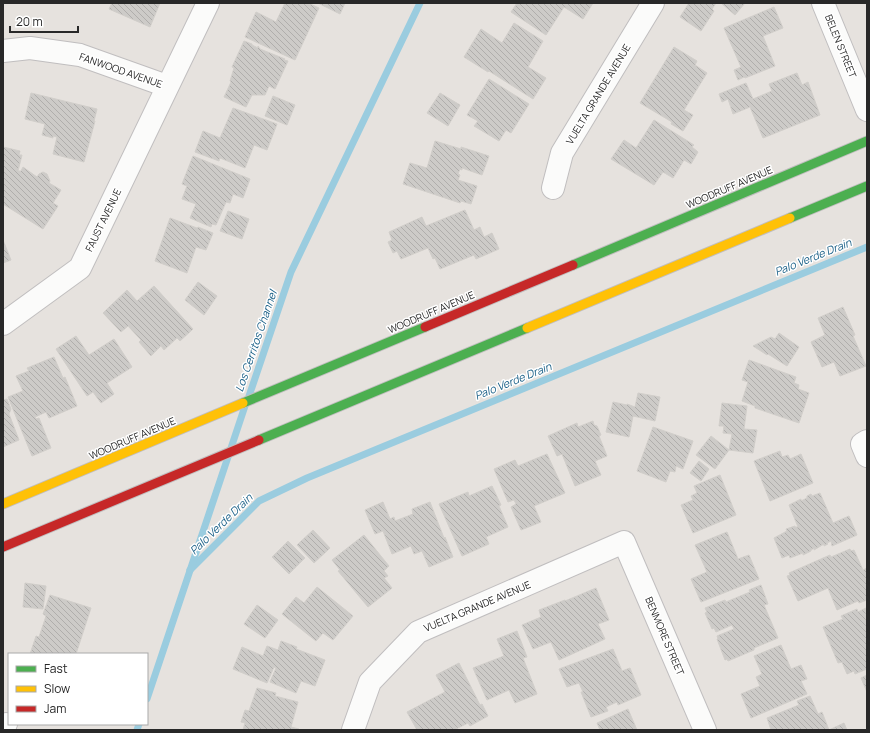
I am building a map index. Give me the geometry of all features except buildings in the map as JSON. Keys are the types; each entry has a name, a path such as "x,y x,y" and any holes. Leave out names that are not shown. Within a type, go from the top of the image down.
{"main road":[{"name":"WOODRUFF AVENUE","path":"3,504 867,141"},
{"path":"3,547 867,186"}],"street":[{"name":"FAUST AVENUE","path":"3,324 80,268 208,3"},
{"name":"VUELTA GRANDE AVENUE","path":"553,188 562,153 653,3"},
{"name":"BELEN STREET","path":"823,3 867,110"},
{"name":"FANWOOD AVENUE","path":"3,51 30,48 80,55 167,86"},
{"name":"VUELTA GRANDE AVENUE","path":"353,730 370,682 418,632 624,542"},
{"name":"BENMORE STREET","path":"624,542 705,730"}],"waterway":[{"name":"Los Cerritos Channel","path":"249,396 291,272 420,3"},
{"name":"Palo Verde Drain","path":"190,570 259,501 307,478 867,247"},
{"name":"Los Cerritos Channel","path":"231,448 245,406"},
{"name":"Los Cerritos Channel","path":"148,696 228,457"},
{"name":"Los Cerritos Channel","path":"137,730 139,725"}],"traffic: fast":[{"path":"573,265 867,141"},
{"path":"790,218 867,186"},
{"path":"243,403 425,327"},
{"path":"259,440 527,328"}],"traffic: slow":[{"path":"527,328 790,218"},
{"path":"3,504 243,403"}],"traffic: jam":[{"path":"425,327 573,265"},
{"path":"3,547 259,440"}]}
